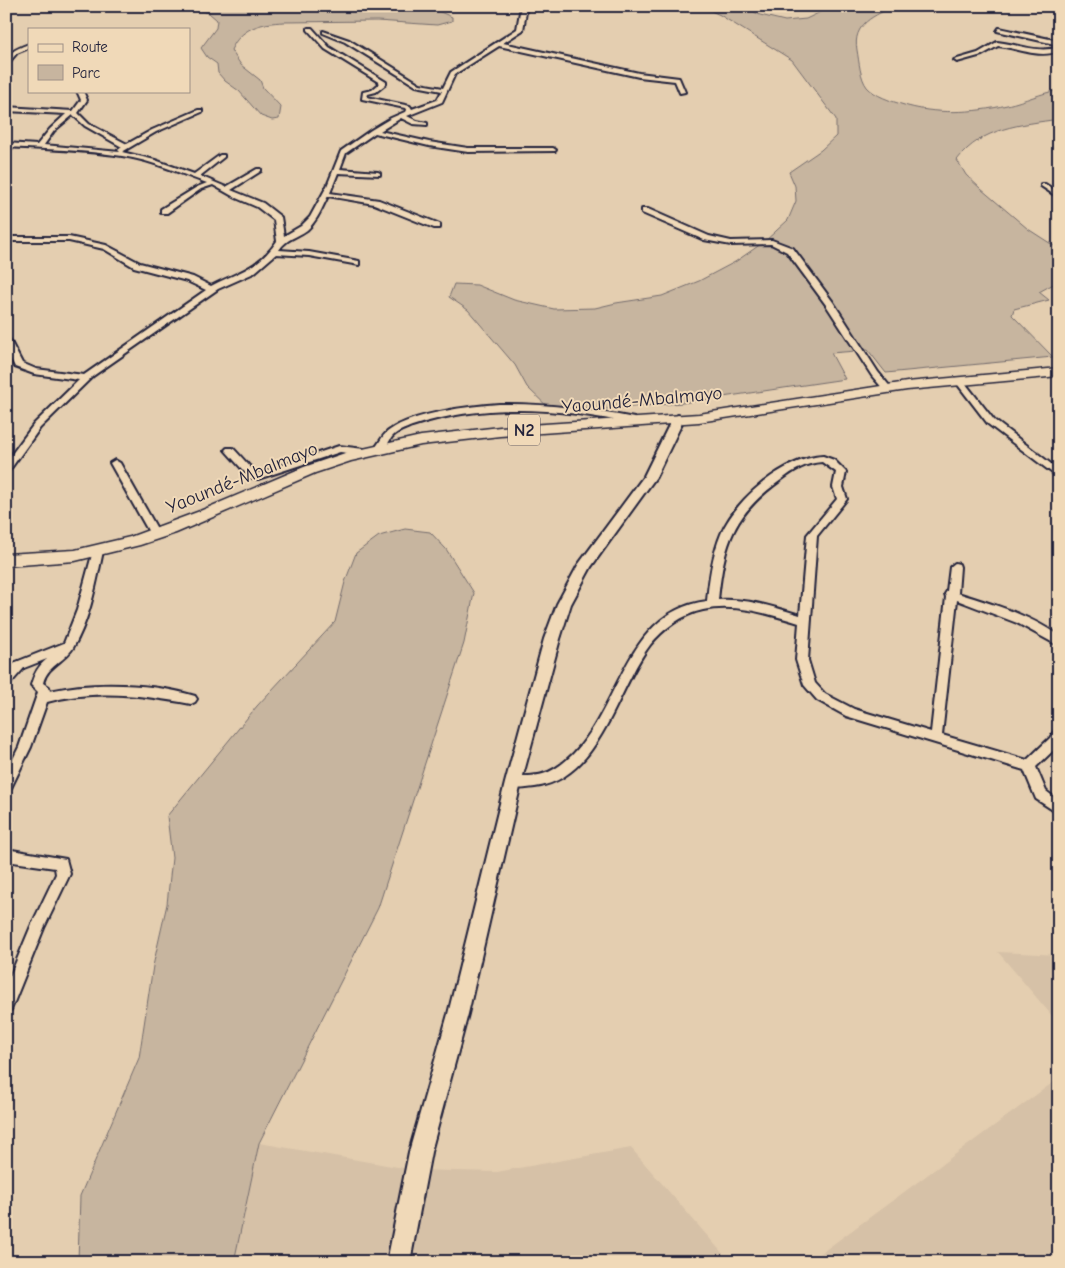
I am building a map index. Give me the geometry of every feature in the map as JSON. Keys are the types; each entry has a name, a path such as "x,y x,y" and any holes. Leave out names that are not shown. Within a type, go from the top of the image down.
{"highway":[{"name":"Yaoundé-Mbalmayo","path":"6,560 69,556 98,551 155,534 314,469 380,448 456,435 719,415 888,389 1059,372"}],"main road":[{"path":"398,1262 420,1152 458,1014 514,784 552,639 564,604 586,565 650,477 678,419"}],"street":[{"path":"6,469 37,426 85,378 212,290 251,271 274,252 281,242 304,228 313,218 326,194 343,152 373,131 401,115 440,101 453,74 520,30 524,6"},
{"path":"1044,6 1059,10"},
{"path":"310,29 327,48 384,83 374,91 365,93 364,98 408,107 410,112"},
{"path":"999,30 1059,43"},
{"path":"326,32 347,41 418,85 445,90"},
{"path":"498,44 639,75 677,79 682,92"},
{"path":"957,60 980,54 996,44 1043,52 1053,52 1059,49"},
{"path":"6,64 15,52 27,47"},
{"path":"40,146 52,130 73,113 84,100 80,92"},
{"path":"6,109 73,113 88,125 126,146"},
{"path":"115,154 154,130 200,111"},
{"path":"401,115 415,123 425,124"},
{"path":"373,131 429,144 468,150 553,150"},
{"path":"6,145 40,146 115,154 153,161 213,183 238,197 260,205 278,219 281,242"},
{"path":"195,176 222,156"},
{"path":"226,190 259,170"},
{"path":"336,171 378,174"},
{"path":"164,211 199,188 213,183"},
{"path":"1043,184 1059,196"},
{"path":"326,194 376,202 437,226"},
{"path":"644,211 707,238 731,243 772,242 790,250 830,304 875,374 888,389"},
{"path":"6,239 69,239 106,248 137,265 190,279 212,290"},
{"path":"274,252 310,254 356,263"},
{"path":"6,340 18,365 34,371 85,378"},
{"path":"958,381 991,422 1059,475"},
{"path":"380,448 391,433 436,415 469,408 531,407 634,421"},
{"path":"230,450 252,475 258,476 339,449 364,452"},
{"path":"712,603 721,548 739,510 779,475 807,462 823,459 841,472 838,487 842,500 812,535 803,668 810,684 821,697 850,713 1029,766"},
{"path":"115,462 155,534"},
{"path":"6,786 11,765 46,690 36,685 38,674 69,646 86,605 98,551"},
{"path":"936,738 950,594 955,567"},
{"path":"950,594 1026,622 1059,642"},
{"path":"514,784 545,780 571,762 590,739 638,654 655,632 689,609 712,603 765,608 806,621"},
{"path":"6,680 20,665 69,646"},
{"path":"43,698 74,691 102,690 165,694 191,699"},
{"path":"1029,766 1054,742 1059,733"},
{"path":"1029,766 1041,795 1059,809"},
{"path":"6,855 61,863 63,874 38,926 6,1006"}],"shaded area":[{"path":"998,952 1059,955 1059,1024"},
{"path":"1059,1078 1059,1262 809,1262"},
{"path":"259,1143 415,1170 497,1172 631,1148 730,1262 234,1262"}],"green space":[{"path":"177,6 398,6 438,11 452,17 452,21 437,25 377,21 284,22 259,25 252,28 240,36 231,50 241,65 260,80 263,88 281,107 279,119 272,120 261,116 239,91 225,81 218,73 217,64 207,57 201,48 216,28 217,20 209,13"},
{"path":"700,6 743,6 760,15 785,21 806,19 833,6 895,6 873,17 858,33 856,41 860,69 867,87 874,93 888,100 914,108 954,112 981,110 1059,90 1059,119 1016,126 990,134 967,149 957,160 966,175 981,189 1028,229 1059,249 1059,281 1039,292 1049,300 1014,309 1012,315 1053,357 886,373 868,350 831,353 845,379 682,403 554,413 527,387 515,365 468,310 449,297 454,284 477,285 514,300 554,309 595,308 662,296 699,281 735,262 764,242 788,220 796,201 795,186 789,172 821,150 836,136 836,119 792,60 720,15"},
{"path":"405,529 430,532 446,549 474,593 464,643 378,908 259,1143 234,1262 78,1262 80,1196 139,1058 153,966 167,904 172,858 167,816 257,706 335,622 345,582 356,553 379,536"}]}
